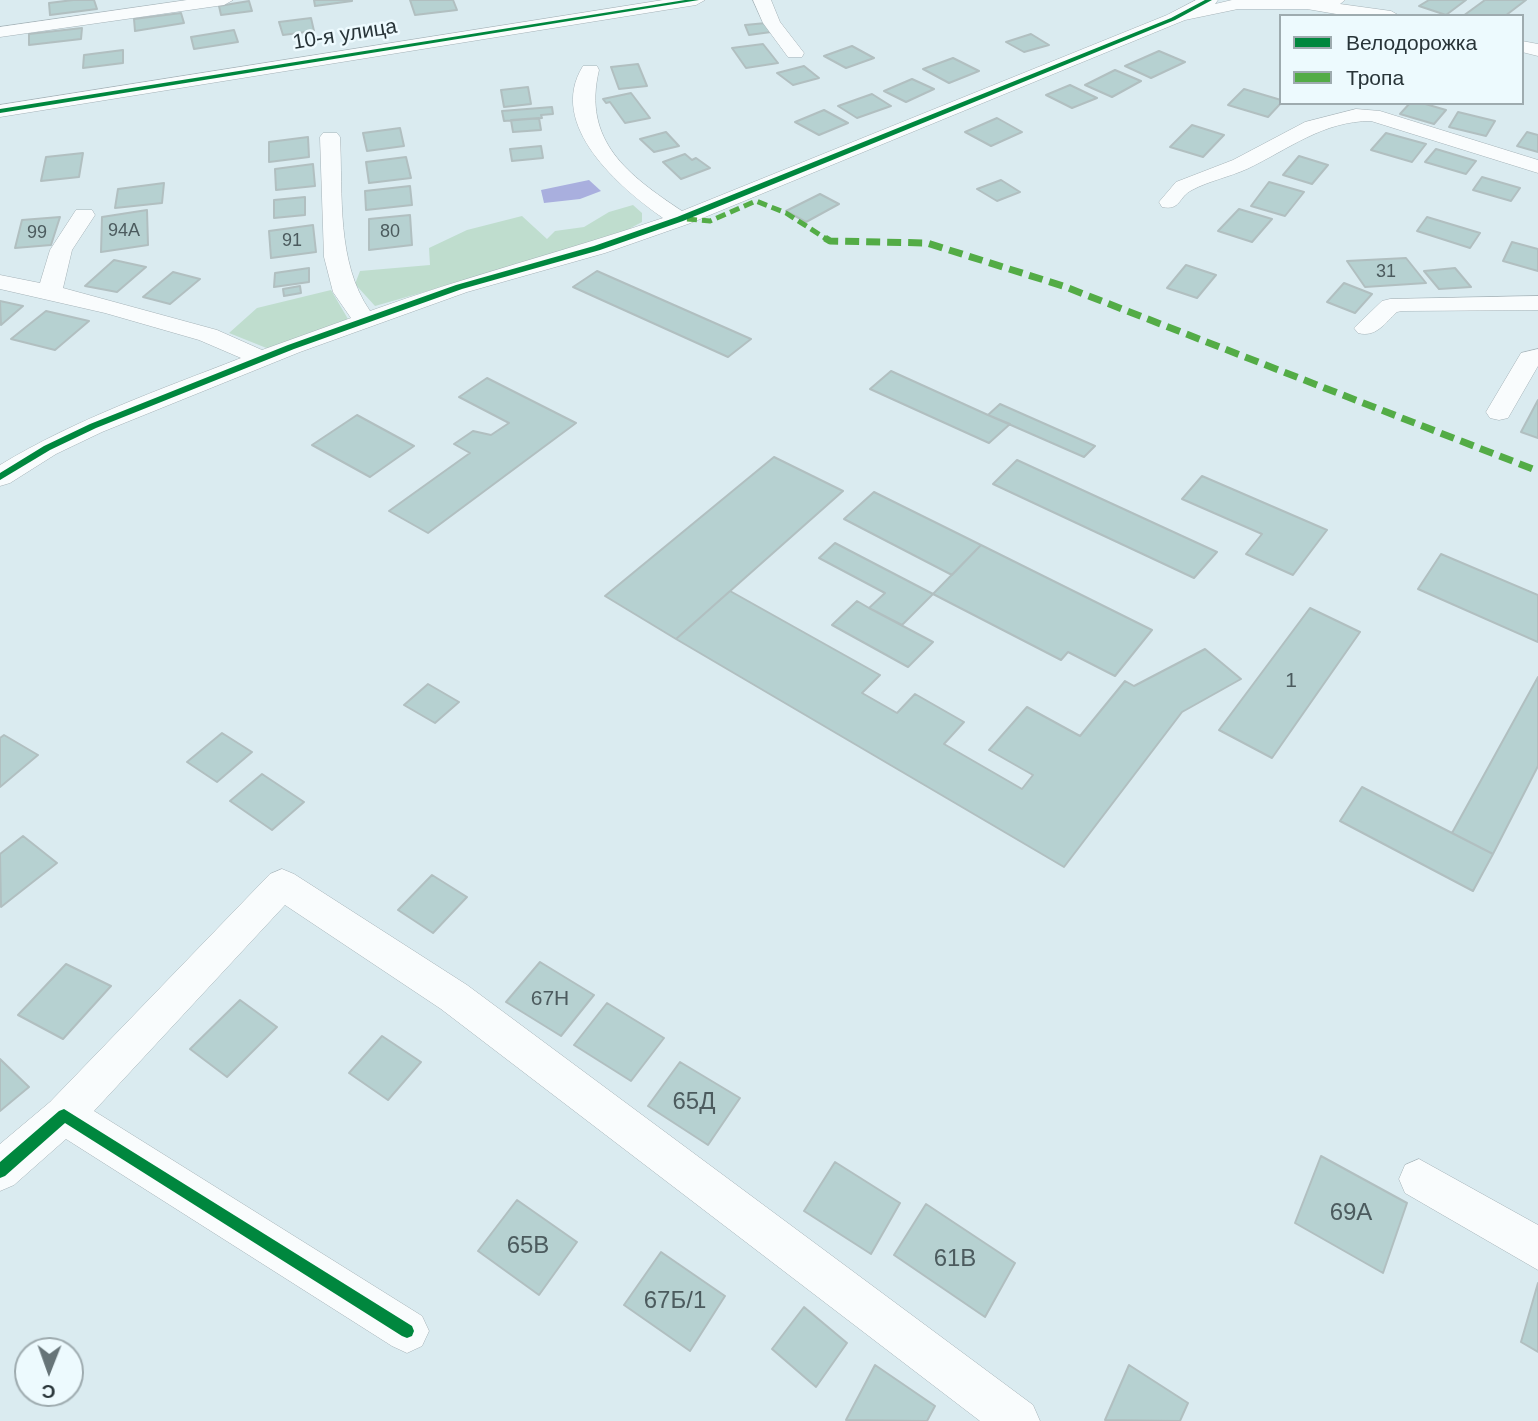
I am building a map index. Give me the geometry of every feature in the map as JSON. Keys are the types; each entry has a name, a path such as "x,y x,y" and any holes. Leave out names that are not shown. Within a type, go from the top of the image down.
{"street":[{"path":"0,32 224,0"},
{"name":"10-я улица","path":"0,111 664,2 696,0"},
{"path":"762,0 772,23 795,53"},
{"path":"0,477 47,448 93,426 365,320 680,219 1173,19 1209,0"},
{"path":"1301,5 1336,0"},
{"path":"1374,0 1408,14"},
{"path":"1173,19 1238,4 1272,2 1375,14"},
{"path":"590,70 584,85 583,115 597,144 622,176 680,219"},
{"path":"1170,202 1175,193 1183,187 1258,156 1316,122 1357,114 1373,116 1538,167"},
{"path":"330,137 335,257 345,292 365,320"},
{"path":"51,290 52,277 63,241 84,215"},
{"path":"0,282 51,290 216,337 262,360"},
{"path":"1366,328 1390,306 1402,304 1538,303"},
{"path":"1499,412 1530,358 1538,356"},
{"path":"0,1171 64,1115 282,884 454,997 1017,1421"},
{"path":"64,1115 407,1331"},
{"path":"1419,1179 1538,1249"}],"green space":[{"path":"633,205 642,213 642,222 610,239 375,306 355,284 360,271 430,265 429,248 467,230 522,216 547,239 555,231 584,227 609,212"},
{"path":"331,290 348,319 269,349 229,333 257,308"}],"water":[{"path":"589,180 601,191 580,199 544,203 541,190"}],"building":[{"path":"94,0 97,9 50,15 49,3"},
{"path":"314,0 352,0 352,1 315,6"},
{"path":"410,0 453,0 457,10 415,15"},
{"path":"1429,0 1466,0 1447,14 1419,6"},
{"path":"1485,0 1526,0 1508,14 1466,14"},
{"path":"249,1 252,11 221,15 219,6"},
{"path":"181,13 184,23 135,31 134,19"},
{"path":"311,18 314,31 283,35 279,22"},
{"path":"766,23 771,32 749,35 745,25"},
{"path":"82,28 81,39 29,45 29,34"},
{"path":"234,30 238,42 194,49 191,37"},
{"path":"1031,34 1049,45 1024,52 1006,42"},
{"path":"763,44 778,63 746,68 732,48"},
{"path":"852,46 874,58 846,68 824,56"},
{"path":"123,50 123,63 83,68 84,55"},
{"path":"1159,51 1185,62 1151,78 1125,66"},
{"path":"953,58 979,71 949,83 923,69"},
{"path":"638,64 647,86 619,89 611,67"},
{"path":"804,66 819,78 793,85 777,73"},
{"path":"1115,70 1141,81 1112,97 1085,85"},
{"path":"912,79 934,89 906,102 884,91"},
{"path":"1070,85 1097,98 1072,108 1046,95"},
{"path":"528,87 531,104 504,107 501,90"},
{"path":"1244,89 1279,99 1279,105 1268,117 1228,105"},
{"path":"631,93 650,118 625,123 610,102 606,103 603,99"},
{"path":"872,94 891,106 857,118 838,106"},
{"path":"1408,105 1429,105 1446,110 1434,124 1400,114"},
{"path":"552,107 553,114 541,115 542,118 504,121 502,111"},
{"path":"824,110 848,123 819,135 795,122"},
{"path":"1458,112 1495,121 1486,136 1449,127"},
{"path":"539,118 541,130 513,132 511,120"},
{"path":"997,118 1022,132 991,146 965,132"},
{"path":"1192,125 1224,135 1203,157 1170,147"},
{"path":"400,128 404,146 367,151 363,133"},
{"path":"666,132 679,146 654,152 640,139"},
{"path":"1527,132 1538,135 1538,152 1517,146"},
{"path":"1386,133 1426,144 1412,162 1371,150"},
{"path":"308,137 309,157 269,162 269,142"},
{"path":"541,146 543,158 512,161 510,149"},
{"path":"1436,149 1476,161 1466,174 1425,162"},
{"path":"83,153 79,177 41,181 46,157"},
{"path":"685,154 710,168 681,179 663,162"},
{"path":"1299,156 1328,165 1312,184 1283,175"},
{"path":"406,157 411,178 369,183 366,162"},
{"path":"313,164 315,186 276,190 275,169"},
{"path":"1482,177 1520,188 1511,201 1473,190"},
{"path":"1001,180 1020,192 997,201 977,189"},
{"path":"1269,182 1304,192 1285,216 1251,206"},
{"path":"164,183 162,203 115,208 118,189"},
{"path":"410,186 412,205 366,210 365,191"},
{"path":"820,194 839,204 806,222 786,211"},
{"path":"305,197 305,215 274,218 274,200"},
{"path":"1239,209 1272,219 1252,242 1218,231"},
{"path":"147,210 148,245 101,252 102,217"},
{"path":"410,215 412,245 369,250 369,219"},
{"path":"60,217 51,245 15,248 22,220"},
{"path":"1427,217 1480,233 1470,248 1417,231"},
{"path":"313,225 316,252 271,258 269,231"},
{"path":"1512,242 1538,249 1538,271 1503,261"},
{"path":"1406,258 1426,283 1365,287 1347,261"},
{"path":"114,260 146,267 117,292 85,286"},
{"path":"1186,265 1216,275 1197,298 1167,288"},
{"path":"309,268 309,282 274,287 275,273"},
{"path":"1455,268 1471,287 1439,289 1424,271"},
{"path":"597,271 751,339 728,357 573,287"},
{"path":"173,272 200,279 170,304 143,297"},
{"path":"1344,283 1372,294 1355,313 1327,302"},
{"path":"300,286 301,293 284,296 283,289"},
{"path":"0,301 23,306 1,325"},
{"path":"46,311 89,321 55,350 11,339"},
{"path":"891,371 1010,424 989,443 870,389"},
{"path":"487,378 576,423 428,533 389,511 470,453 454,444 473,431 491,435 509,423 459,397"},
{"path":"1538,400 1538,438 1521,432"},
{"path":"1000,404 1095,446 1084,457 988,415"},
{"path":"357,415 414,446 370,477 312,445"},
{"path":"774,457 843,491 676,639 605,596"},
{"path":"1017,460 1217,552 1194,578 993,484"},
{"path":"1202,476 1327,530 1293,575 1246,554 1262,534 1182,499"},
{"path":"874,492 981,545 952,575 844,519"},
{"path":"835,543 933,594 902,625 869,608 885,593 819,558"},
{"path":"981,545 1152,630 1115,676 1068,652 1061,660 933,594"},
{"path":"1441,554 1538,595 1538,642 1418,589"},
{"path":"730,591 880,675 862,693 897,713 915,694 964,722 944,744 1022,789 1033,775 989,750 1027,707 1080,736 1125,681 1134,686 1205,649 1241,679 1182,712 1064,867 676,639"},
{"path":"857,601 933,642 908,667 832,625"},
{"path":"1310,608 1360,632 1272,758 1219,730"},
{"path":"1538,677 1538,766 1493,854 1452,833"},
{"path":"428,684 459,702 435,723 404,705"},
{"path":"222,733 252,752 217,782 187,762"},
{"path":"4,735 38,755 0,787 0,738"},
{"path":"262,774 304,802 272,830 230,801"},
{"path":"1362,787 1493,854 1473,891 1340,821"},
{"path":"23,836 57,863 1,907 0,854"},
{"path":"432,875 467,897 433,933 398,910"},
{"path":"540,962 594,995 561,1036 506,1002"},
{"path":"66,964 111,986 63,1039 18,1015"},
{"path":"240,1000 277,1027 227,1077 190,1049"},
{"path":"607,1003 664,1038 631,1081 574,1045"},
{"path":"382,1036 421,1062 388,1100 349,1073"},
{"path":"0,1059 29,1087 0,1111"},
{"path":"680,1062 740,1098 708,1145 648,1106"},
{"path":"1321,1156 1407,1203 1383,1273 1295,1223"},
{"path":"835,1162 900,1203 871,1254 804,1211"},
{"path":"517,1200 577,1242 539,1295 478,1251"},
{"path":"926,1204 1015,1263 985,1317 894,1255"},
{"path":"661,1252 725,1296 690,1351 624,1305"},
{"path":"1538,1283 1538,1352 1521,1342"},
{"path":"804,1307 847,1343 816,1387 772,1349"},
{"path":"875,1365 935,1406 927,1421 846,1420"},
{"path":"1129,1365 1188,1403 1180,1421 1105,1420"}],"marked path":[{"path":"687,219 710,221 756,201 786,213 830,241 927,243 1063,286 1538,471"}],"cycle path":[{"path":"0,111 696,0"},
{"path":"0,477 47,448 93,426 291,347 459,287 597,248 680,219 1173,19 1209,0"},
{"path":"0,1171 64,1115 407,1331"}]}
